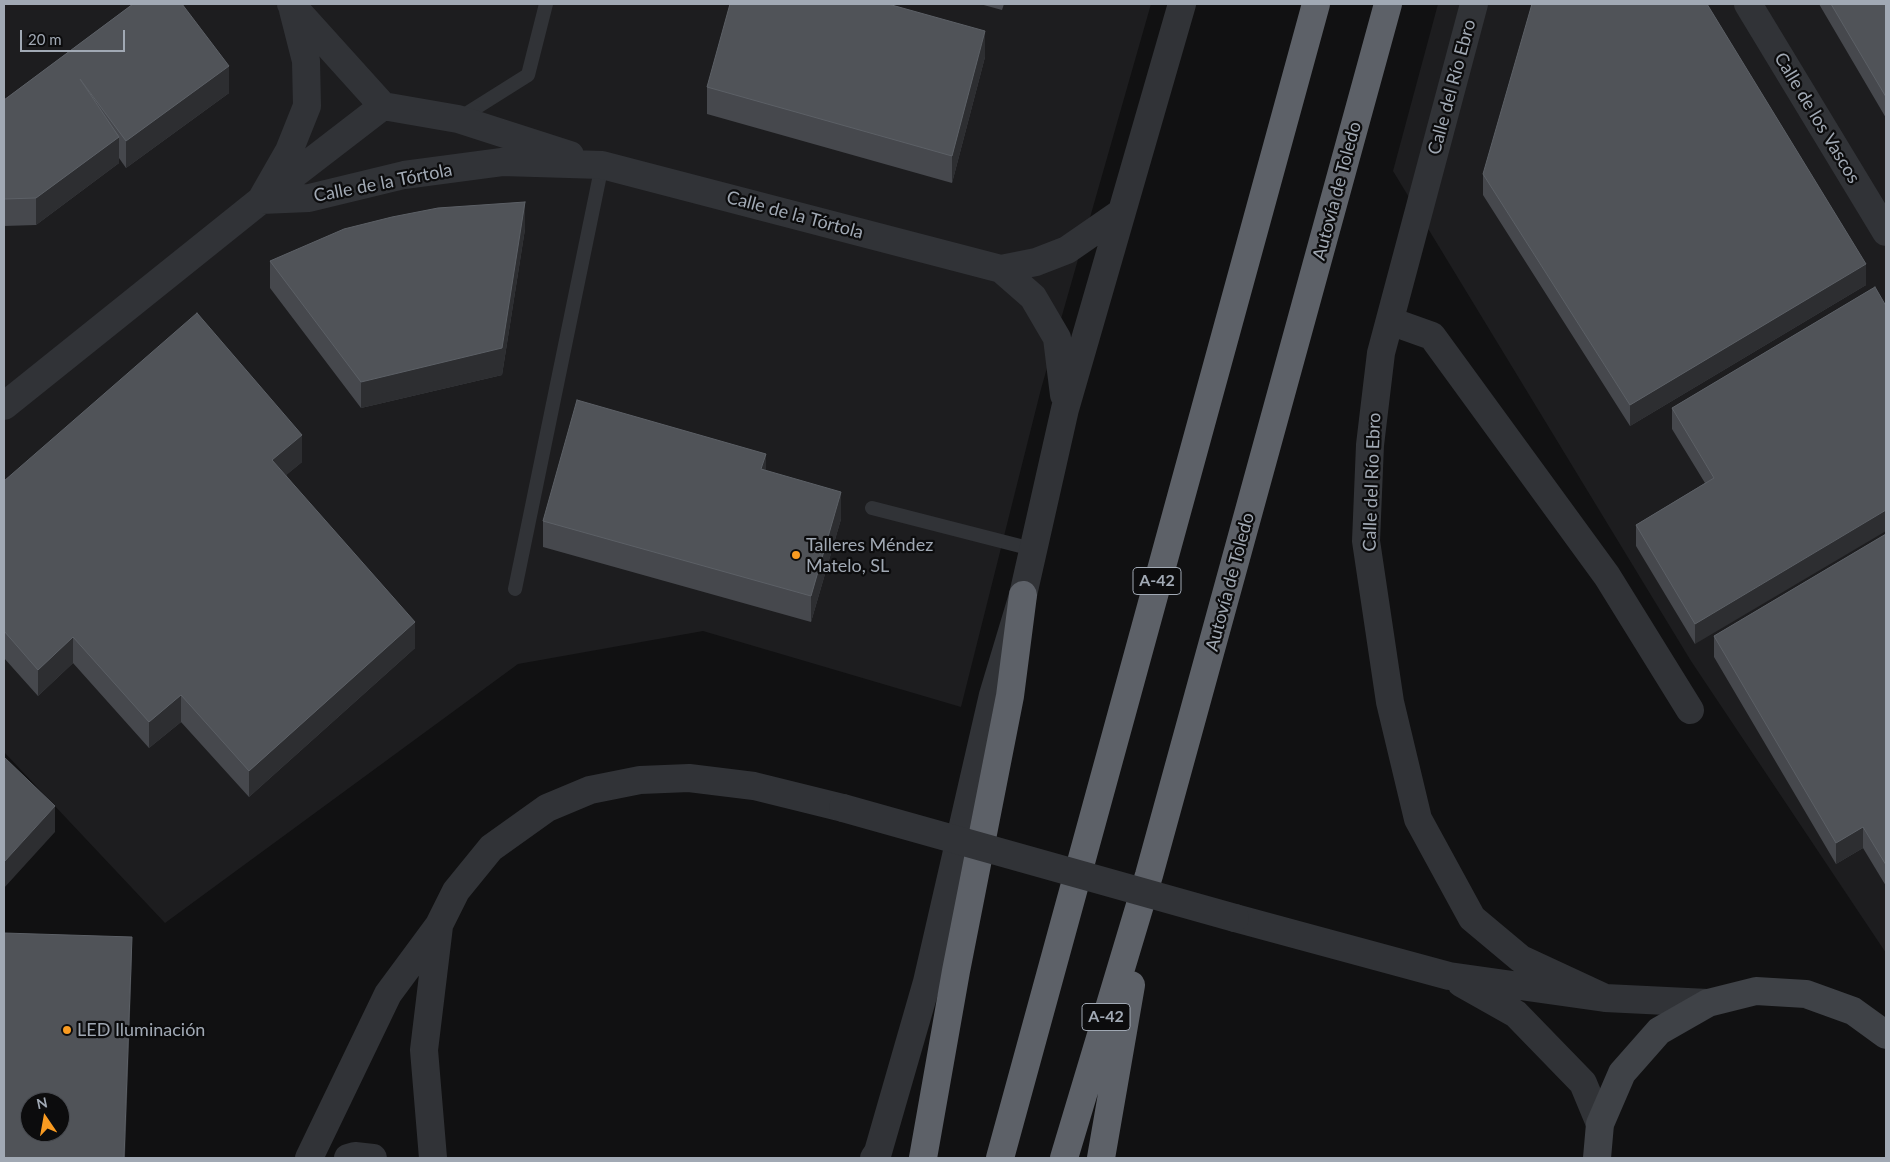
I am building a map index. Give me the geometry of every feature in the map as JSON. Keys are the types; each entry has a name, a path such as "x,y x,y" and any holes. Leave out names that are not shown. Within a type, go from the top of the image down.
{"highway":[{"name":"A-42","path":"1000,1158 1316,4"},
{"name":"Autovía de Toledo","path":"1064,1158 1149,875 1388,4"},
{"path":"923,1158 956,971 1010,696 1023,594"},
{"path":"1101,1158 1149,875"}],"street":[{"path":"874,1158 878,1152 927,982 993,695 1023,594 1065,409 1182,4"},
{"name":"Calle del Río Ebro","path":"1474,4 1381,353 1370,445 1366,541 1390,702 1418,819 1472,918 1521,959 1606,998"},
{"name":"Calle de los Vascos","path":"1748,4 1886,232"},
{"path":"292,5 383,106 458,119 602,165"},
{"path":"261,200 289,151 307,106 306,61 292,5"},
{"path":"4,406 261,200 383,106"},
{"name":"Calle de la Tórtola","path":"261,200 309,198 404,175 502,162 602,165 1001,269 1036,262 1068,250 1122,212"},
{"name":"Calle de la Tórtola","path":"1001,269 1033,297 1057,338 1065,409"},
{"path":"1390,321 1432,336 1607,576 1690,710"},
{"path":"309,1158 388,994 439,924 456,890 491,848 547,808 590,790 640,780 689,778 754,786 843,808 1449,976 1606,998 1708,1003"},
{"path":"432,1158 424,1050 439,924"},
{"path":"1449,976 1516,1014 1584,1083 1600,1124"},
{"path":"1598,1158 1600,1124 1622,1073 1660,1031 1708,1003 1756,991 1806,994 1853,1011 1886,1035"},
{"path":"348,1158 372,1158"}],"lane":[{"path":"458,119 528,75 546,4"},
{"path":"515,589 602,165"},
{"path":"872,508 1032,549"}],"shaded area":[{"path":"4,4 1151,4 1041,389 961,707 703,631 518,664 165,923 4,752"},
{"path":"1438,4 1886,4 1886,953 1691,661 1393,171"}],"building":[{"path":"133,4 182,4 229,66 126,141 80,79 119,137 36,198 4,199 4,100"},
{"path":"730,4 888,4 985,31 952,156 707,87"},
{"path":"1532,4 1707,4 1866,264 1630,405 1483,174"},
{"path":"1831,4 1886,4 1886,97"},
{"path":"525,202 502,348 361,382 270,261 344,229 392,217 438,208"},
{"path":"1875,287 1886,306 1886,510 1695,624 1636,525 1714,478 1672,408"},
{"path":"197,313 302,435 272,460 415,622 249,771 181,695 149,722 73,637 38,670 4,631 4,481"},
{"path":"577,400 766,454 761,469 841,492 811,596 543,521"},
{"path":"1886,534 1886,865 1863,827 1836,843 1714,636"},
{"path":"4,757 55,806 4,862"},
{"name":"LED Iluminación","path":"4,933 132,937 124,1158 4,1158"}],"place":[{"name":"Talleres Méndez Matelo, SL","path":"796,555"},
{"name":"LED Iluminación","path":"67,1030"}]}
